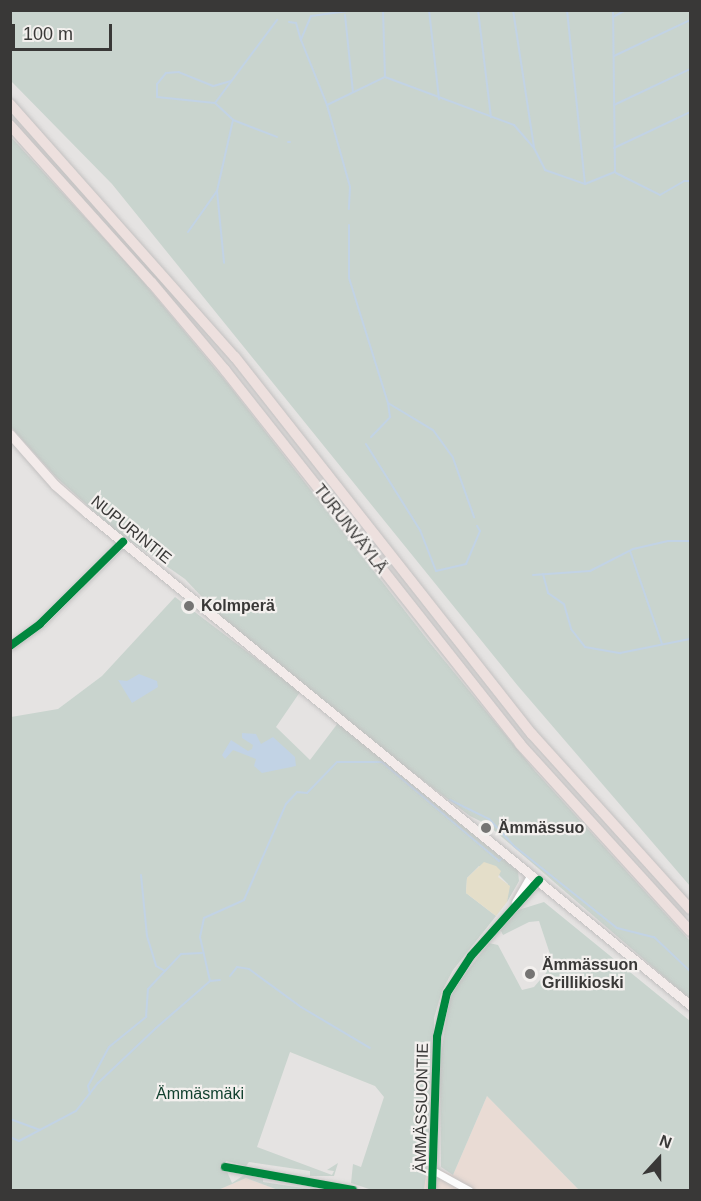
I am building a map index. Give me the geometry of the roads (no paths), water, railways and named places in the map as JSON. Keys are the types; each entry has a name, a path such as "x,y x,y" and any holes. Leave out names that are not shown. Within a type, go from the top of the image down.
{"highway":[{"name":"TURUNVÄYLÄ","path":"10,104 235,357 532,734 690,909"},
{"name":"TURUNVÄYLÄ","path":"10,125 153,283 225,370 520,744 690,931"}],"main road":[{"name":"NUPURINTIE","path":"10,434 55,485 690,1005"}],"street":[{"path":"10,646 40,624 123,542"},
{"name":"ÄMMÄSSUONTIE","path":"432,1191 436,1172 439,1016 456,975 535,877"},
{"path":"225,1167 353,1191"},
{"path":"436,1172 469,1191"}],"water":[{"path":"139,674 157,681 158,687 132,703 118,680 127,681"},
{"path":"242,733 256,734 261,744 273,737 295,757 296,766 262,773 254,766 256,759 233,750 225,759 222,755 231,740 248,751 252,749 253,745 242,738"}],"waterway":[{"path":"355,10 311,16 301,40 327,105 385,77 514,125 534,148 545,170 585,184 615,172 613,10"},
{"path":"383,10 385,77"},
{"path":"429,10 439,99"},
{"path":"478,10 491,117"},
{"path":"513,10 534,147"},
{"path":"567,10 585,184"},
{"path":"613,17 626,10"},
{"path":"345,15 353,92"},
{"path":"231,81 213,86 179,72 166,73 157,84 157,97 215,103 277,20"},
{"path":"614,56 690,20"},
{"path":"289,22 296,23 301,40"},
{"path":"614,105 690,69"},
{"path":"215,103 233,120 277,137"},
{"path":"327,105 350,187 349,209"},
{"path":"614,148 690,112"},
{"path":"188,232 217,191 233,120"},
{"path":"616,173 660,195 684,181 690,181"},
{"path":"217,191 224,263"},
{"path":"349,225 349,278 388,403 433,430 453,458 474,517"},
{"path":"371,437 390,417 388,403"},
{"path":"366,444 420,530 436,571 466,564 480,531 477,526"},
{"path":"533,575 590,571 633,549 668,541 690,541"},
{"path":"630,551 662,644"},
{"path":"543,574 548,593 564,604 571,629 585,647 620,653 690,639"},
{"path":"210,981 200,937 204,918 244,900 286,804 297,792 307,793 337,762 382,762 499,861 502,858"},
{"path":"450,800 489,819 514,846 617,928 654,937 690,971"},
{"path":"141,875 147,936 156,966 165,971"},
{"path":"90,1094 88,1086 109,1047 146,1017 148,989 181,954 202,953"},
{"path":"230,976 237,967 249,969 301,1007 370,1048"},
{"path":"10,1137 19,1141 76,1111 98,1083 156,1028 210,981 220,980"},
{"path":"10,1119 40,1130"}],"place":[{"name":"Kolmperä","path":"189,606"},
{"name":"Ämmässuo","path":"486,828"},
{"name":"Ämmässuon Grillikioski","path":"530,974"}],"park label":[{"name":"Ämmäsmäki","path":"200,1094"}]}
